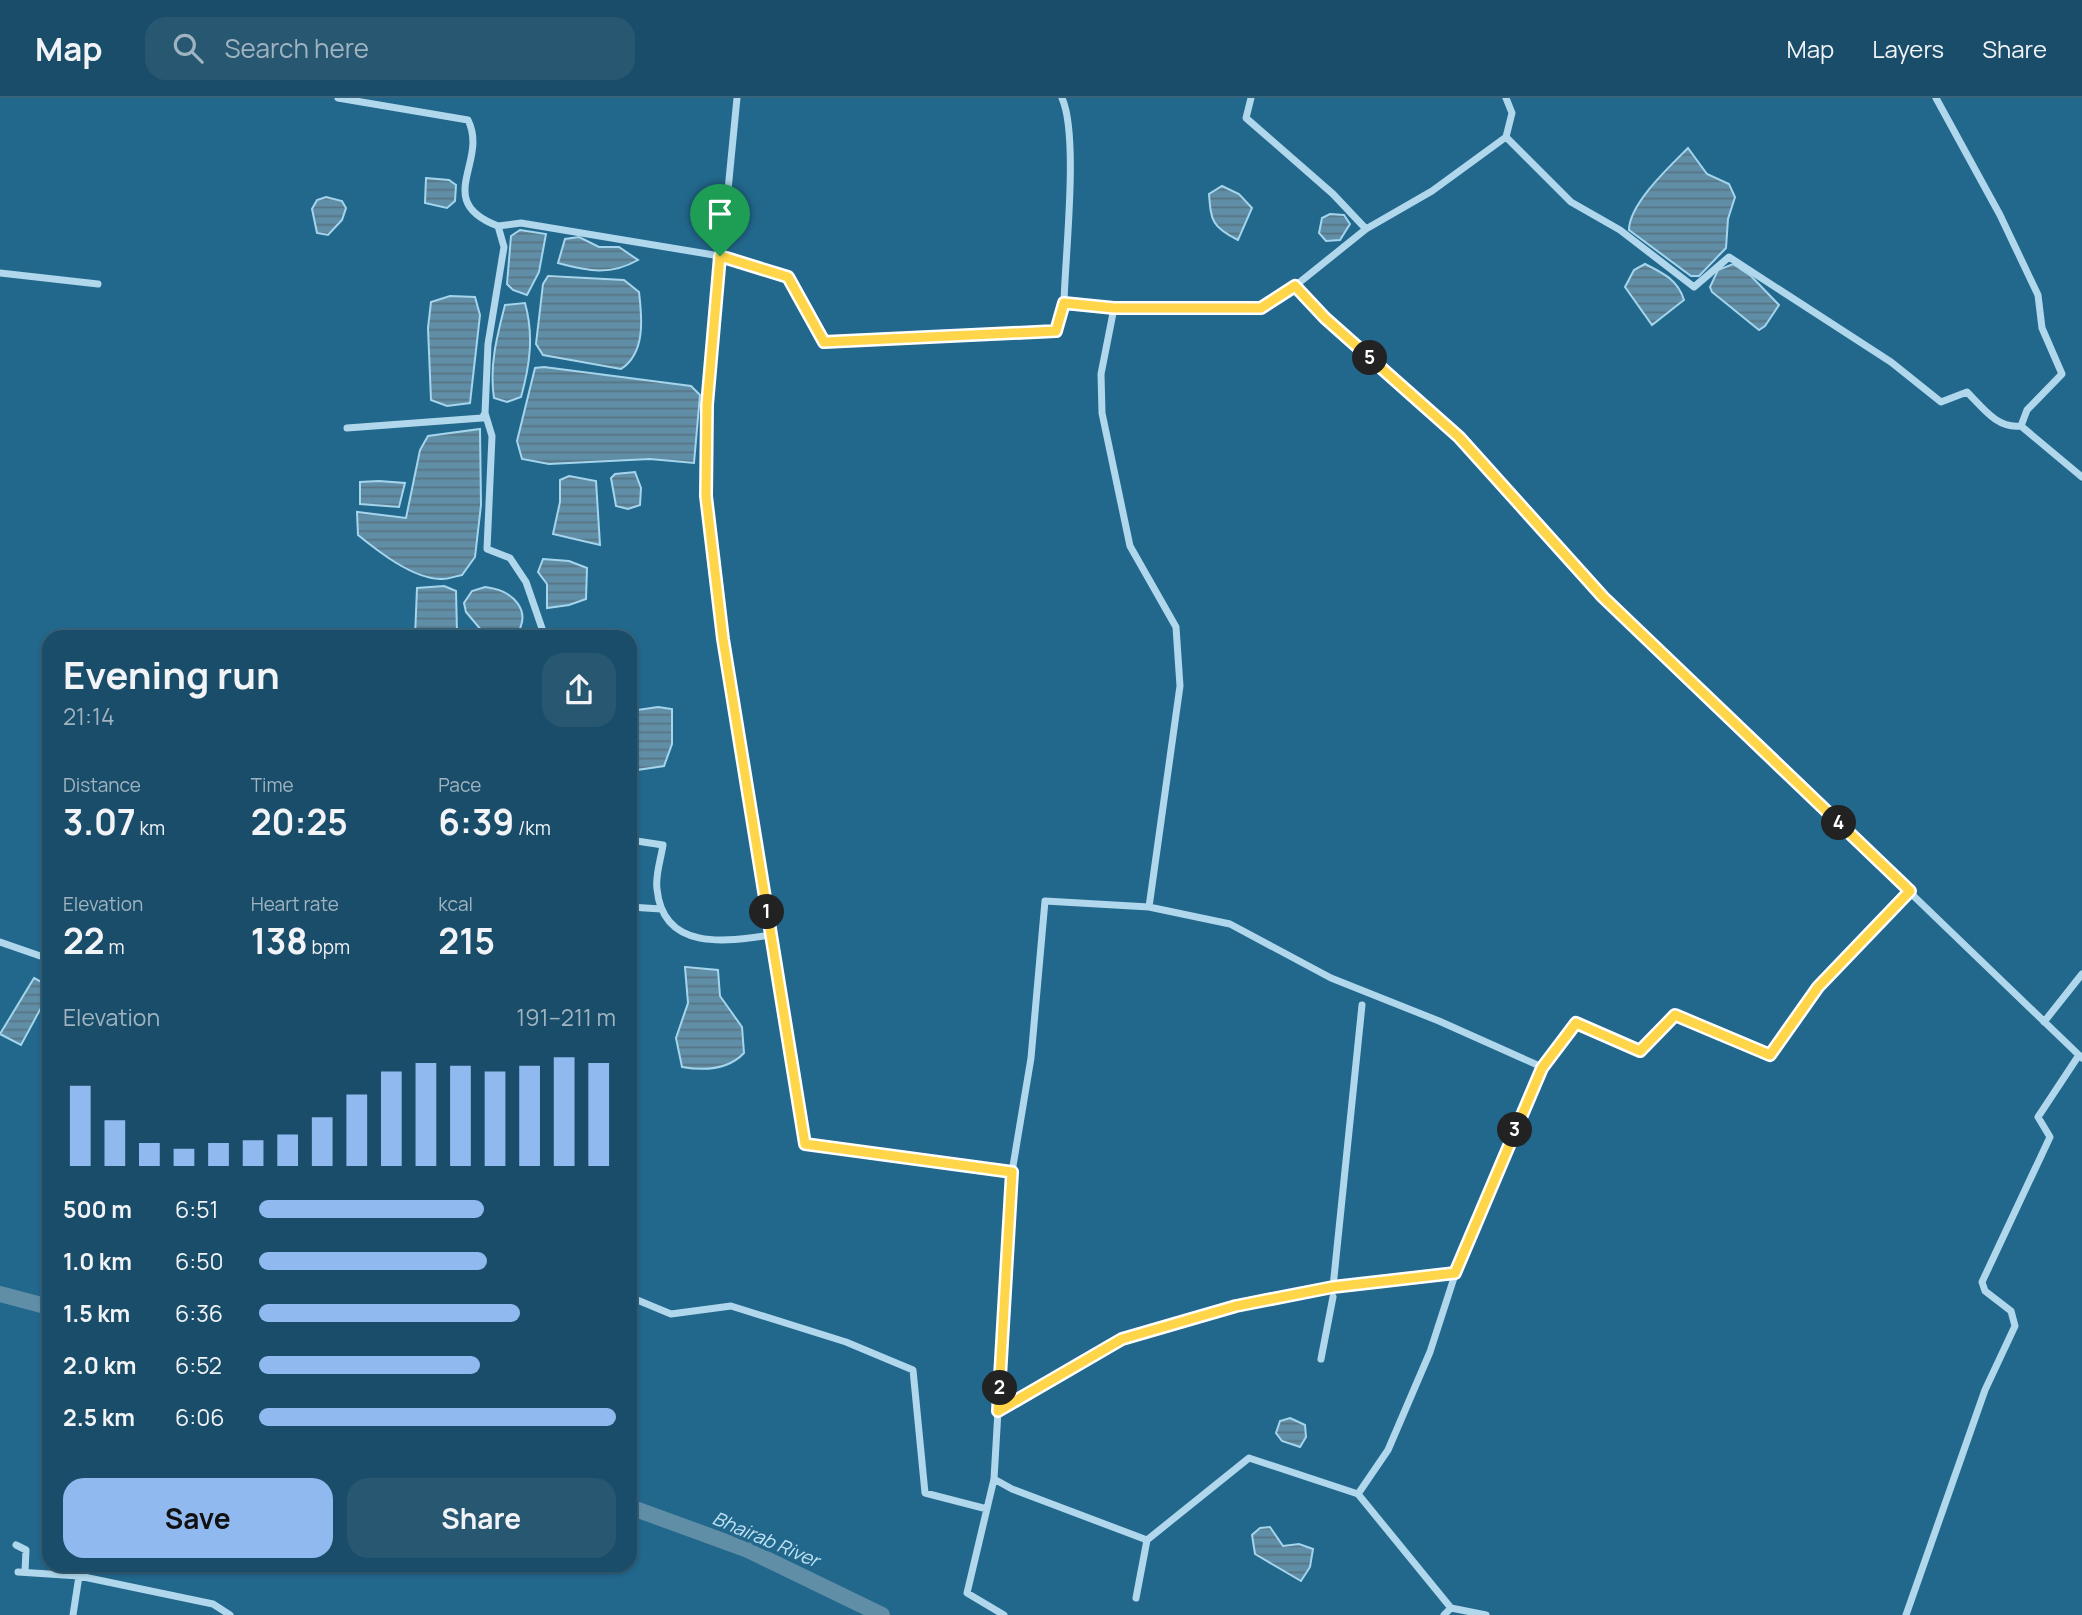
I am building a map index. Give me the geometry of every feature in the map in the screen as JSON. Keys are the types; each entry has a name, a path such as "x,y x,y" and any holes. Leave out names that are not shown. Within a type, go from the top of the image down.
{"street":[{"path":"338,98 468,120 474,132 464,197 469,210 481,220 498,226 521,223 720,256 788,277 824,342 1056,331 1064,303 1070,149 1066,108 1062,98"},
{"path":"737,98 707,405 706,496 723,639 805,1144 1012,1172"},
{"path":"1251,98 1246,118 1333,194 1366,229"},
{"path":"1064,303 1114,308 1261,308 1295,286 1366,229 1432,191 1506,137 1512,113 1506,98"},
{"path":"1936,98 2000,215 2038,295 2042,328 2062,374 2027,410 2021,426"},
{"path":"1506,137 1572,202 1620,230 1694,287 1729,257 1891,362 1941,402 1967,392 1993,419 2008,428 2021,426 2082,477"},
{"path":"498,226 504,247 488,344 485,414 492,436 487,549 510,558 520,574 542,630"},
{"path":"0,272 98,284"},
{"path":"1295,286 1325,318 1459,437 1603,597 2080,1056 2038,1117 2050,1137 1982,1282 1985,1290 2011,1311 2015,1325 1985,1390 1906,1615"},
{"path":"1114,308 1101,374 1102,414 1130,546 1176,627 1180,686 1149,907"},
{"path":"347,428 475,420 485,414"},
{"path":"637,841 663,845 656,887 663,916 677,931 708,941 771,935"},
{"path":"1358,1494 1388,1450 1430,1352 1455,1273 1542,1068 1576,1023 1640,1051 1675,1015 1770,1055 1818,987 1910,891"},
{"path":"1004,1615 967,1593 994,1479 1012,1172 1031,1058 1045,901 1149,907 1230,924 1331,978 1439,1021 1542,1068"},
{"path":"637,907 661,909"},
{"path":"0,942 42,957"},
{"path":"2044,1022 2082,974"},
{"path":"1333,1287 1362,1005"},
{"path":"998,1411 1122,1339 1236,1306 1333,1287 1455,1273"},
{"path":"1321,1359 1333,1297"},
{"path":"637,1300 671,1314 731,1306 846,1342 913,1370 926,1493 987,1509"},
{"path":"1136,1598 1147,1539 1249,1458 1358,1494 1451,1608 1486,1615"},
{"path":"994,1479 1012,1489 1147,1539"},
{"path":"16,1545 26,1550 22,1572 79,1576 213,1604 230,1615"},
{"path":"73,1615 79,1576"},
{"path":"1444,1615 1451,1608"}],"water":[{"path":"1688,148 1707,174 1729,184 1735,197 1728,219 1726,248 1699,276 1691,276 1629,230 1643,197"},
{"path":"426,178 449,180 456,185 455,201 447,208 425,203"},
{"path":"1222,186 1239,194 1252,208 1238,240 1218,227 1212,217 1209,194"},
{"path":"326,197 342,201 346,208 342,220 328,235 317,233 312,209 317,200"},
{"path":"1330,214 1344,215 1350,224 1340,240 1326,241 1319,233 1322,218"},
{"path":"520,230 546,234 539,272 527,295 513,290 507,284 511,236"},
{"path":"579,237 599,247 619,247 638,260 608,270 558,263 565,239"},
{"path":"1645,264 1674,282 1684,300 1652,325 1625,287 1634,270"},
{"path":"1733,264 1751,276 1779,305 1765,326 1759,330 1712,292 1710,287 1718,270"},
{"path":"548,276 624,280 639,292 641,312 638,344 635,354 621,369 543,355 536,344 543,284"},
{"path":"450,296 475,297 480,315 470,403 447,406 431,400 428,328 431,302"},
{"path":"525,303 530,338 527,373 521,397 507,402 494,398 492,374 497,340 505,305"},
{"path":"535,368 691,386 700,395 694,463 650,459 549,464 522,459 517,441"},
{"path":"480,429 481,505 475,557 462,575 443,579 418,574 396,563 358,535 357,512 406,518 420,450 428,436"},
{"path":"635,472 641,488 640,505 628,509 616,506 611,478 615,474"},
{"path":"569,476 596,481 600,545 553,534 560,502 560,480"},
{"path":"360,482 405,483 399,507 360,504"},
{"path":"543,559 569,561 587,568 586,599 547,608 547,584 538,572"},
{"path":"444,586 456,591 457,630 415,630 417,588"},
{"path":"485,587 512,597 521,611 519,630 481,630 466,612 464,603 472,591"},
{"path":"658,707 672,709 672,744 664,766 637,770 637,710"},
{"path":"685,967 718,970 720,996 742,1027 744,1053 731,1063 708,1069 682,1067 676,1038 688,1003"},
{"path":"34,978 42,982 42,1006 21,1045 0,1034"},
{"path":"1290,1418 1305,1425 1306,1437 1300,1447 1282,1441 1276,1433 1280,1421"},
{"path":"1270,1527 1283,1546 1299,1544 1313,1549 1310,1567 1301,1581 1255,1554 1252,1535 1260,1528"}],"waterway":[{"name":"Bhairab River","path":"0,1294 42,1305"},
{"name":"Bhairab River","path":"637,1510 748,1550 882,1615"}],"route":[{"path":"720,256 788,277 824,342 1056,331 1064,303 1114,308 1261,308 1295,286 1325,318 1459,437 1603,597 1910,891 1818,987 1770,1055 1675,1015 1640,1051 1576,1023 1542,1068 1455,1273 1333,1287 1236,1306 1122,1339 998,1411 1012,1172 805,1144 723,639 706,496 707,405 720,256"}]}
